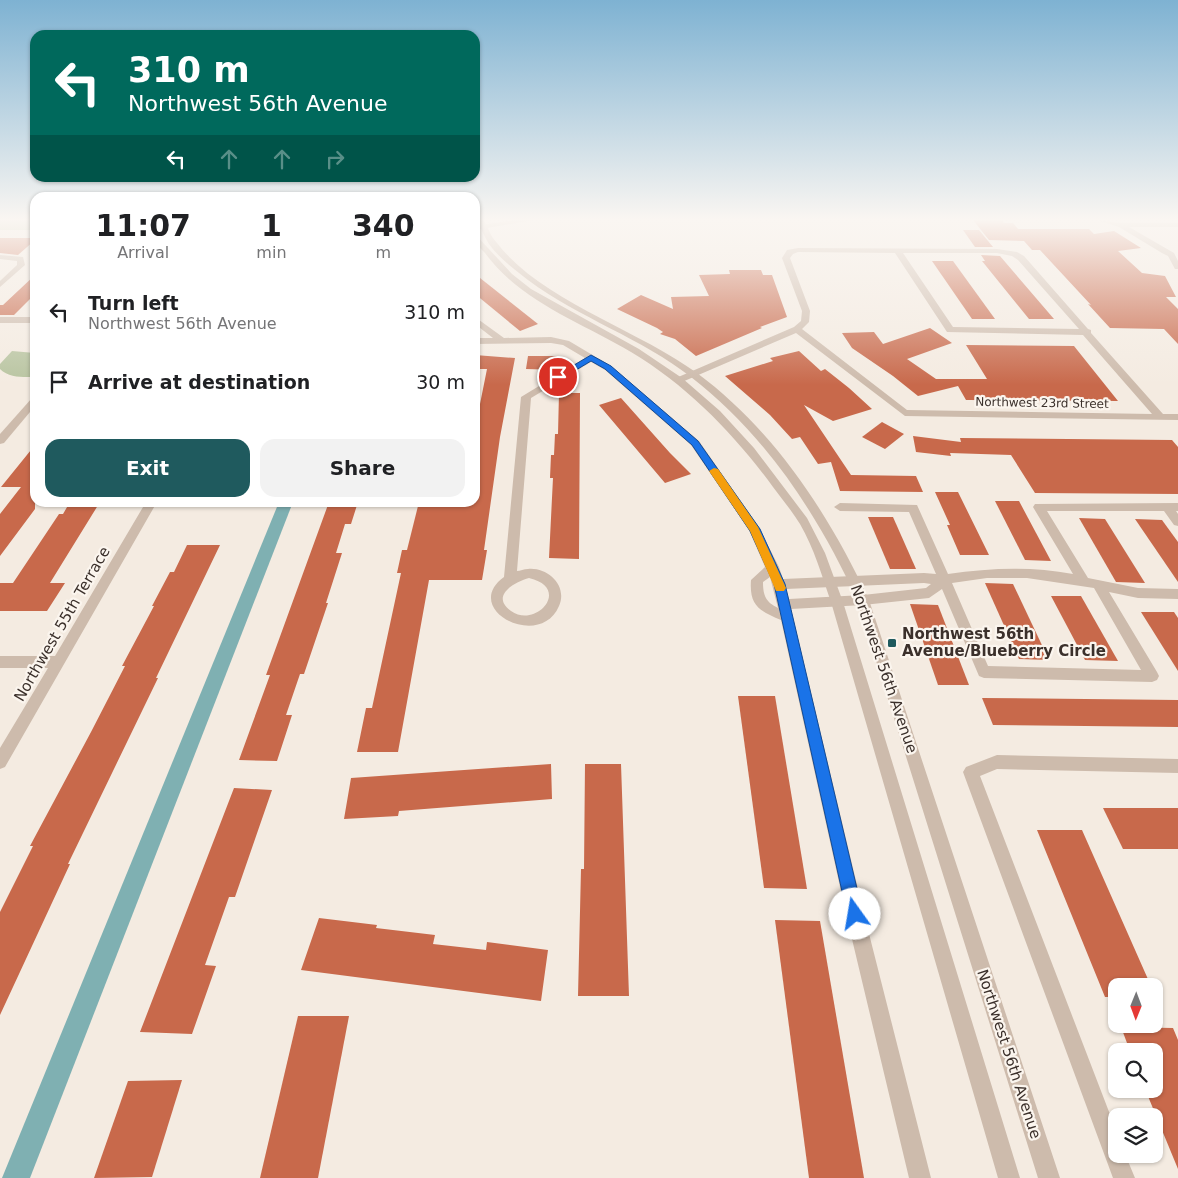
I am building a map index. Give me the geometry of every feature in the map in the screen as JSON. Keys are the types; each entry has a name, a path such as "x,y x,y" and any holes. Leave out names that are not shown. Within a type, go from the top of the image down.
{"street":[{"path":"0,285 11,275"},
{"name":"Northwest 56th Avenue","path":"509,275 548,305 635,351 679,380 723,418 757,456 805,524 837,602 1009,1178"},
{"name":"Northwest 56th Avenue","path":"528,275 562,299 660,352 694,375 745,420 808,498 855,582 862,600 1049,1178"},
{"path":"679,380 797,329 805,322 806,311 792,275"},
{"path":"914,275 950,330 1088,332"},
{"path":"1036,275 1088,332 1160,417"},
{"path":"0,320 30,320"},
{"path":"480,324 502,341"},
{"name":"Northwest 23rd Street","path":"797,329 906,413 1178,417"},
{"path":"480,342 551,340 566,343 608,368 695,443 754,529 773,567 786,611 855,914 920,1178"},
{"path":"506,581 529,573 548,579 554,585 556,601 544,616 523,621 513,619 504,614 496,600 497,591 506,581 526,397 591,358"},
{"path":"0,441 30,406"},
{"name":"Northwest 55th Terrace","path":"0,762 149,507"},
{"path":"840,507 913,508 984,672 1152,676 1039,507 1172,507 1178,522"},
{"path":"773,567 757,580 756,593 763,607 786,611 837,602 929,593 943,580"},
{"path":"779,584 924,578 943,580 987,573 1019,573 1048,575 1138,592 1178,594"},
{"path":"0,662 59,662"},
{"path":"1124,1178 972,772 997,762 1178,766"}],"green space":[{"path":"12,351 30,353 30,377 20,377 4,372 0,369 0,364"}],"building":[{"path":"699,275 772,275 787,317 696,356 675,339 660,334 663,332 657,328 617,309 641,295 673,309 671,297 709,296"},
{"path":"942,275 963,275 995,319 972,319"},
{"path":"993,275 1016,275 1054,319 1029,319"},
{"path":"1063,275 1165,276 1176,297 1166,297 1178,309 1178,344 1164,329 1110,328 1088,304 1091,305"},
{"path":"480,278 538,324 520,331 480,298"},
{"path":"30,280 30,299 14,315 0,315 0,305 3,305"},
{"path":"930,328 952,343 907,359 936,379 987,379 966,345 1074,346 1118,401 966,400 958,386 918,396 852,348 842,333 874,332 883,344"},
{"path":"799,351 821,371 825,369 849,388 872,409 833,421 804,405 851,475 916,476 923,492 840,491 831,462 818,464 800,437 792,439 770,415 725,376 773,361 770,358"},
{"path":"480,355 515,358 500,437 484,550 487,550 482,580 429,580 398,752 357,752 366,708 372,708 401,573 397,573 402,550 407,550 418,507 480,507 480,404 487,369 480,369"},
{"path":"528,356 559,356 558,370 526,369"},
{"path":"559,393 580,393 579,559 549,558 553,478 550,478 551,455 554,455 555,434 558,434"},
{"path":"621,398 691,474 665,483 599,405"},
{"path":"882,422 904,434 885,449 862,437"},
{"path":"913,436 961,442 960,438 1172,440 1178,447 1178,494 1035,493 1011,455 950,453 951,456 916,452"},
{"path":"30,451 30,507 35,507 35,509 0,556 0,514 21,487 1,487"},
{"path":"935,492 958,492 989,555 960,555 947,525 950,525"},
{"path":"995,501 1019,501 1051,561 1025,560"},
{"path":"67,507 97,507 50,583 65,583 47,611 0,611 0,583 13,583 59,514 63,514"},
{"path":"327,507 356,507 351,524 345,524 336,553 342,553 326,603 328,603 304,674 300,674 286,715 292,715 277,761 239,760 270,675 266,675"},
{"path":"868,517 893,517 916,569 890,569"},
{"path":"1079,518 1105,519 1145,583 1116,582"},
{"path":"1135,519 1162,520 1178,542 1178,582"},
{"path":"187,545 220,545 68,864 70,864 0,1015 0,912 33,846 30,846 125,666 122,666 154,606 152,606 170,572 174,572"},
{"path":"985,583 1013,584 1049,660 1019,659"},
{"path":"1051,596 1081,596 1118,661 1085,660"},
{"path":"910,604 938,605 969,685 938,685"},
{"path":"1141,612 1174,612 1178,618 1178,671"},
{"path":"738,696 775,696 807,889 764,888"},
{"path":"982,698 1178,700 1178,727 993,725"},
{"path":"551,764 552,799 399,811 398,816 344,819 351,778"},
{"path":"585,764 621,764 629,996 578,996 581,869 584,869"},
{"path":"234,788 272,790 235,897 229,897 205,965 216,966 192,1034 140,1032"},
{"path":"1103,808 1178,808 1178,849 1123,849"},
{"path":"1037,830 1082,830 1147,978 1108,978 1108,997 1105,997"},
{"path":"319,918 377,925 376,928 435,935 433,944 486,950 487,942 548,950 541,1001 301,970"},
{"path":"775,920 820,921 864,1178 809,1178"},
{"path":"298,1016 349,1016 318,1178 260,1178"},
{"path":"1163,1028 1173,1028 1178,1040 1178,1169 1163,1133 1163,1108 1153,1108 1149,1098 1163,1098 1163,1043 1127,1043 1123,1033 1163,1033"},
{"path":"182,1080 152,1177 94,1178 128,1081"}],"waterway":[{"path":"16,1178 284,507"}],"slow traffic":[{"path":"714,471 754,529 773,567 780,588"}],"place":[{"name":"Northwest 56th Avenue/Blueberry Circle","path":"892,643"}],"route":[{"path":"558,377 591,358 608,368 695,443 754,529 773,567 779,584 855,914"}]}
